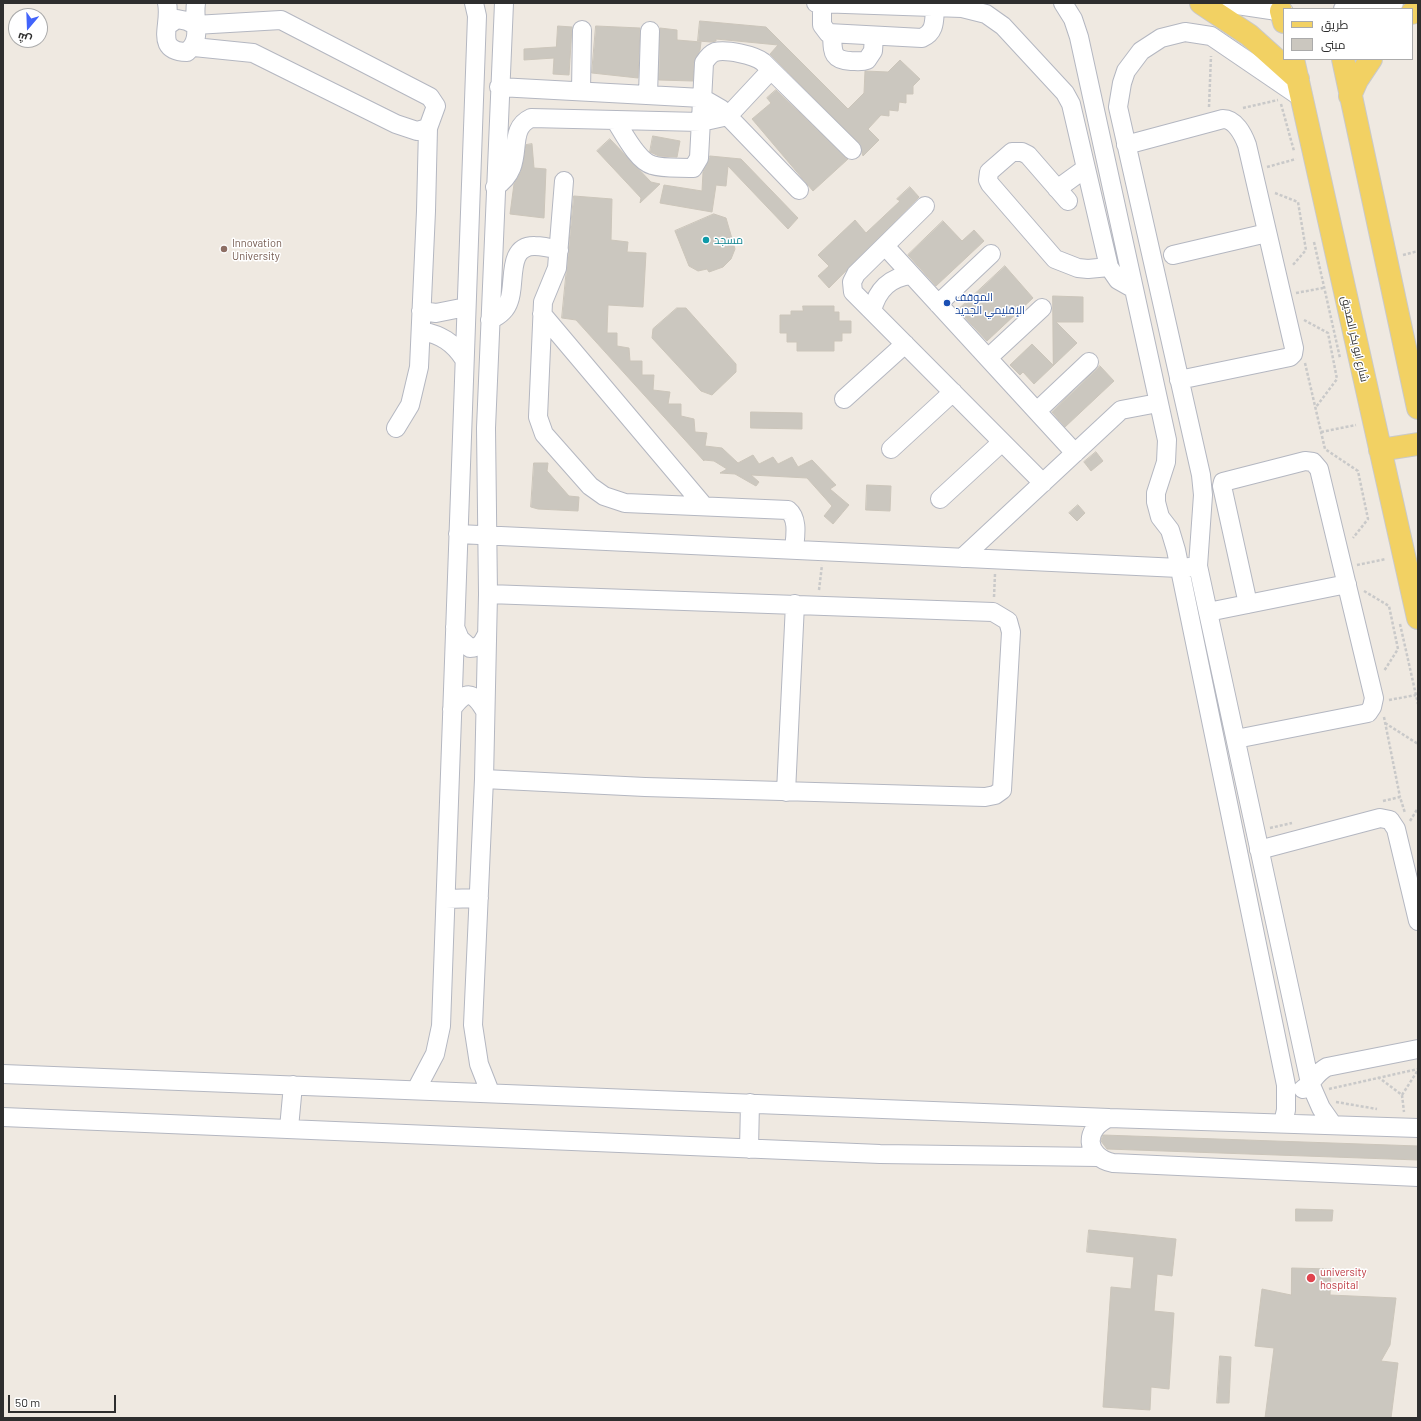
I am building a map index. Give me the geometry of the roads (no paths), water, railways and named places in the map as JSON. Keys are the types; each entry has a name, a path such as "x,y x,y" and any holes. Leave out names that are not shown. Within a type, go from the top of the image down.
{"main road":[{"path":"1201,3 1249,34 1298,79"},
{"path":"1343,60 1418,408"},
{"path":"1350,96 1370,60"},
{"name":"شارع ابو بكر الصديق","path":"1298,79 1380,450 1408,619"},
{"path":"1380,450 1418,444"}],"street":[{"path":"167,3 166,36 168,45 175,52 187,52 194,47 197,37 195,25 196,3"},
{"path":"416,1090 434,1054 441,1026 477,16 474,3"},
{"path":"490,1092 479,1064 474,1037 486,711 488,594 486,428 499,87 504,3"},
{"path":"816,3 935,7 974,10 986,14 1003,26 1068,97 1109,267 1118,280 1134,289"},
{"path":"822,3 822,25 828,33 922,38 926,37 933,28 935,7"},
{"path":"1063,3 1073,19 1078,37 1167,440 1166,462 1156,493 1156,502 1160,517 1170,530 1173,539 1286,1085 1286,1110 1283,1122"},
{"path":"1224,3 1283,15"},
{"path":"1352,8 1394,3"},
{"path":"167,26 177,19 187,21 195,25 281,20 430,97 436,106 428,128 421,311 422,331 419,367 410,405 396,428"},
{"path":"581,91 582,30"},
{"path":"648,95 650,31"},
{"path":"1298,79 1211,36 1194,32 1173,34 1156,41 1141,51 1126,71 1122,83 1118,107 1202,485 1203,502 1198,566 1310,1084 1318,1103 1333,1124"},
{"path":"832,34 833,51 836,57 842,61 867,60 873,51 874,36"},
{"path":"194,47 253,53 396,124 417,131 428,128"},
{"path":"615,120 642,160 651,165 693,168 698,162 704,63 713,53 718,52 753,56 763,62 852,150"},
{"path":"495,187 507,178 511,171 515,160 518,130 526,121 537,117 701,122 728,116 771,70"},
{"path":"499,87 702,98 712,102 728,116 799,190"},
{"path":"1126,145 1223,120 1230,121 1243,134 1247,145 1294,348 1293,354 1290,358 1179,380"},
{"path":"1086,168 1062,195 1028,155 1022,152 1012,152 991,169 988,176 990,184 1055,259 1078,268 1088,269 1109,267"},
{"path":"564,181 557,268 543,299 538,417 544,434 590,486 610,500 625,503 788,510 794,518 794,550"},
{"path":"925,206 856,274 852,282 853,292 1043,483"},
{"path":"1173,255 1267,233"},
{"path":"490,320 502,313 510,301 514,262 520,252 524,248 536,246 559,250"},
{"path":"885,246 1075,453"},
{"path":"938,304 991,254"},
{"path":"872,311 874,303 882,288 895,279 911,275"},
{"path":"421,311 436,313 466,307"},
{"path":"988,358 1042,308"},
{"path":"542,314 704,506"},
{"path":"422,331 436,334 448,340 456,347 464,360"},
{"path":"844,399 905,344"},
{"path":"1037,412 1089,362"},
{"path":"891,449 953,392"},
{"path":"962,558 1121,410 1158,402"},
{"path":"940,499 1002,442"},
{"path":"1236,739 1368,713 1374,698 1355,587 1319,469 1313,462 1305,461 1223,482 1248,604"},
{"path":"458,534 1179,568 1198,566"},
{"path":"1208,612 1355,587"},
{"path":"484,779 645,788 985,797 995,796 1002,790 1011,632 1008,621 993,612 488,594"},
{"path":"786,792 795,604"},
{"path":"455,627 460,639 470,648 476,648 482,644 487,634"},
{"path":"452,709 459,700 466,695 470,695 475,697 486,711"},
{"path":"1260,850 1380,818 1390,820 1396,829 1418,921"},
{"path":"446,899 479,898"},
{"path":"1286,1085 1297,1090 1306,1087 1310,1084 1315,1075 1328,1068 1418,1049"},
{"path":"3,1074 293,1084 1109,1118 1333,1124 1415,1121"},
{"path":"289,1128 293,1084"},
{"path":"749,1149 750,1103"},
{"path":"3,1117 880,1154 1098,1157"},
{"path":"1109,1118 1095,1126 1091,1134 1091,1142 1093,1150 1098,1157 1113,1163 1418,1177"}],"place":[{"name":"مسجد","path":"706,240"},
{"name":"Innovation University","path":"224,249"},
{"name":"الموقف الإقليمي الجديد","path":"947,303"},
{"name":"university hospital","path":"1311,1278"}]}
